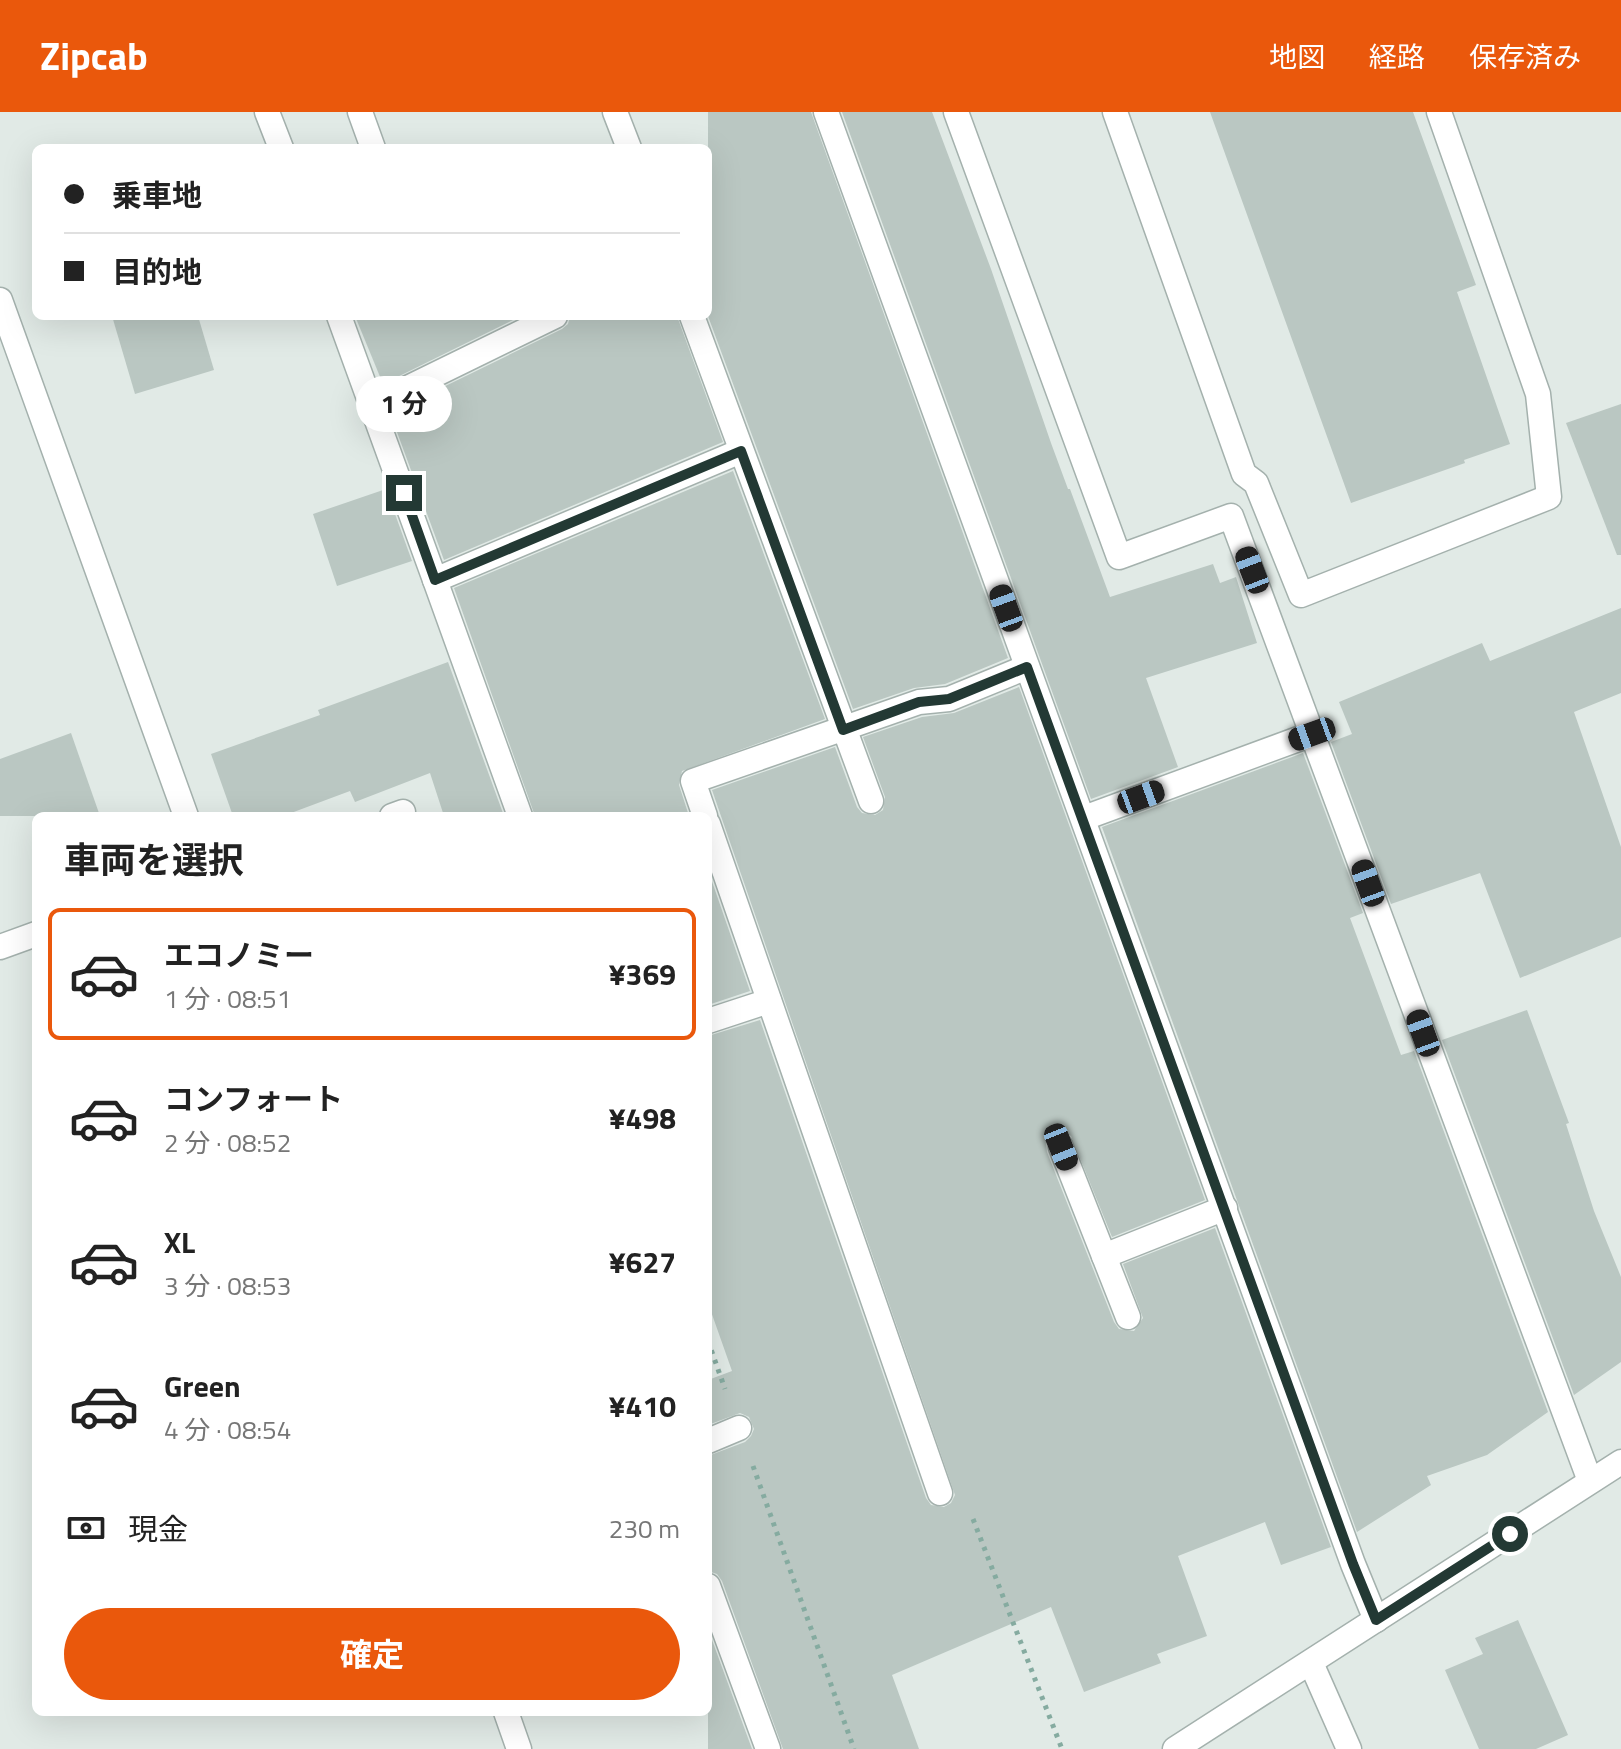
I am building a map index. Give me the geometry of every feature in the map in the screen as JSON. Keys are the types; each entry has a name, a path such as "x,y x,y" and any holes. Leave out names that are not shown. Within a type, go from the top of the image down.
{"street":[{"path":"267,112 279,144"},
{"path":"360,112 372,144"},
{"path":"615,112 627,144"},
{"path":"826,112 1353,1564 1376,1620"},
{"path":"956,112 1119,557 1231,516 1590,1481"},
{"path":"1115,112 1244,474 1256,483 1301,595 1549,497 1538,394 1439,112"},
{"path":"0,300 185,812"},
{"path":"341,320 519,812"},
{"path":"373,405 547,320"},
{"path":"693,320 871,801"},
{"path":"435,580 741,451"},
{"path":"704,812 693,781 919,702 949,699 1027,667"},
{"path":"1084,818 1312,734"},
{"path":"712,836 940,1493"},
{"path":"0,947 32,935"},
{"path":"712,1020 769,1001"},
{"path":"1061,1147 1128,1317"},
{"path":"1104,1256 1225,1208"},
{"path":"712,1439 739,1428"},
{"path":"1175,1749 1621,1462"},
{"path":"712,1597 768,1749"},
{"path":"1311,1663 1349,1749"},
{"path":"507,1716 519,1749"}],"path":[{"path":"712,1352 854,1749"},
{"path":"940,1493 960,1485 1062,1749"}],"building":[{"path":"708,112 811,112 1008,658 945,684 914,688 853,709 709,320 712,320 712,144 708,144"},
{"path":"842,112 932,112 1110,597 1213,564 1220,583 1236,577 1257,643 1146,678 1178,767 1091,799"},
{"path":"1210,112 1413,112 1476,285 1457,292 1510,444 1351,503"},
{"path":"113,320 199,320 214,370 135,394"},
{"path":"357,320 513,320 383,384"},
{"path":"569,320 678,320 723,442 444,560 390,413 568,324"},
{"path":"1621,404 1621,555 1617,555 1566,423"},
{"path":"733,471 825,719 682,771 679,785 688,812 534,812 454,588"},
{"path":"386,489 412,561 337,586 313,514"},
{"path":"1621,608 1621,693 1574,712 1621,847 1621,937 1520,978 1480,873 1391,904 1331,742 1352,734 1339,702 1482,643 1490,661"},
{"path":"448,662 503,812 443,812 430,773 355,802 350,791 294,812 232,812 211,754 320,715 318,710"},
{"path":"1019,687 1205,1200 1112,1237 1071,1136 1064,1132 1055,1133 1046,1144 1114,1322 1119,1329 1134,1331 1143,1318 1123,1264 1215,1228 1331,1547 1281,1565 1265,1522 1178,1556 1207,1636 1157,1654 1161,1663 1084,1692 1051,1607 892,1675 919,1749 783,1749 722,1581 712,1572 712,1454 745,1442 754,1429 749,1417 740,1413 712,1424 712,1378 732,1371 712,1314 712,1035 760,1020 926,1498 931,1505 944,1507 951,1503 955,1495 712,790 835,747 857,807 862,813 875,815 883,810 885,797 863,737 922,717 954,713"},
{"path":"71,733 99,812 32,812 32,816 0,816 0,759"},
{"path":"1303,753 1363,913 1350,918 1401,1055 1414,1051 1548,1412 1487,1455 1427,1476 1431,1485 1357,1532 1102,827"},
{"path":"712,882 750,991 712,1004"},
{"path":"1527,1010 1569,1123 1566,1124 1594,1211 1621,1277 1621,1362 1574,1395 1442,1040"},
{"path":"1518,1620 1568,1735 1536,1749 1479,1749 1445,1670 1483,1654 1475,1638"},
{"path":"712,1640 752,1749 708,1749 708,1716 712,1716"}],"route":[{"path":"404,493 435,580 741,451 843,730 919,702 949,699 1027,667 1376,1620 1510,1534"}]}
